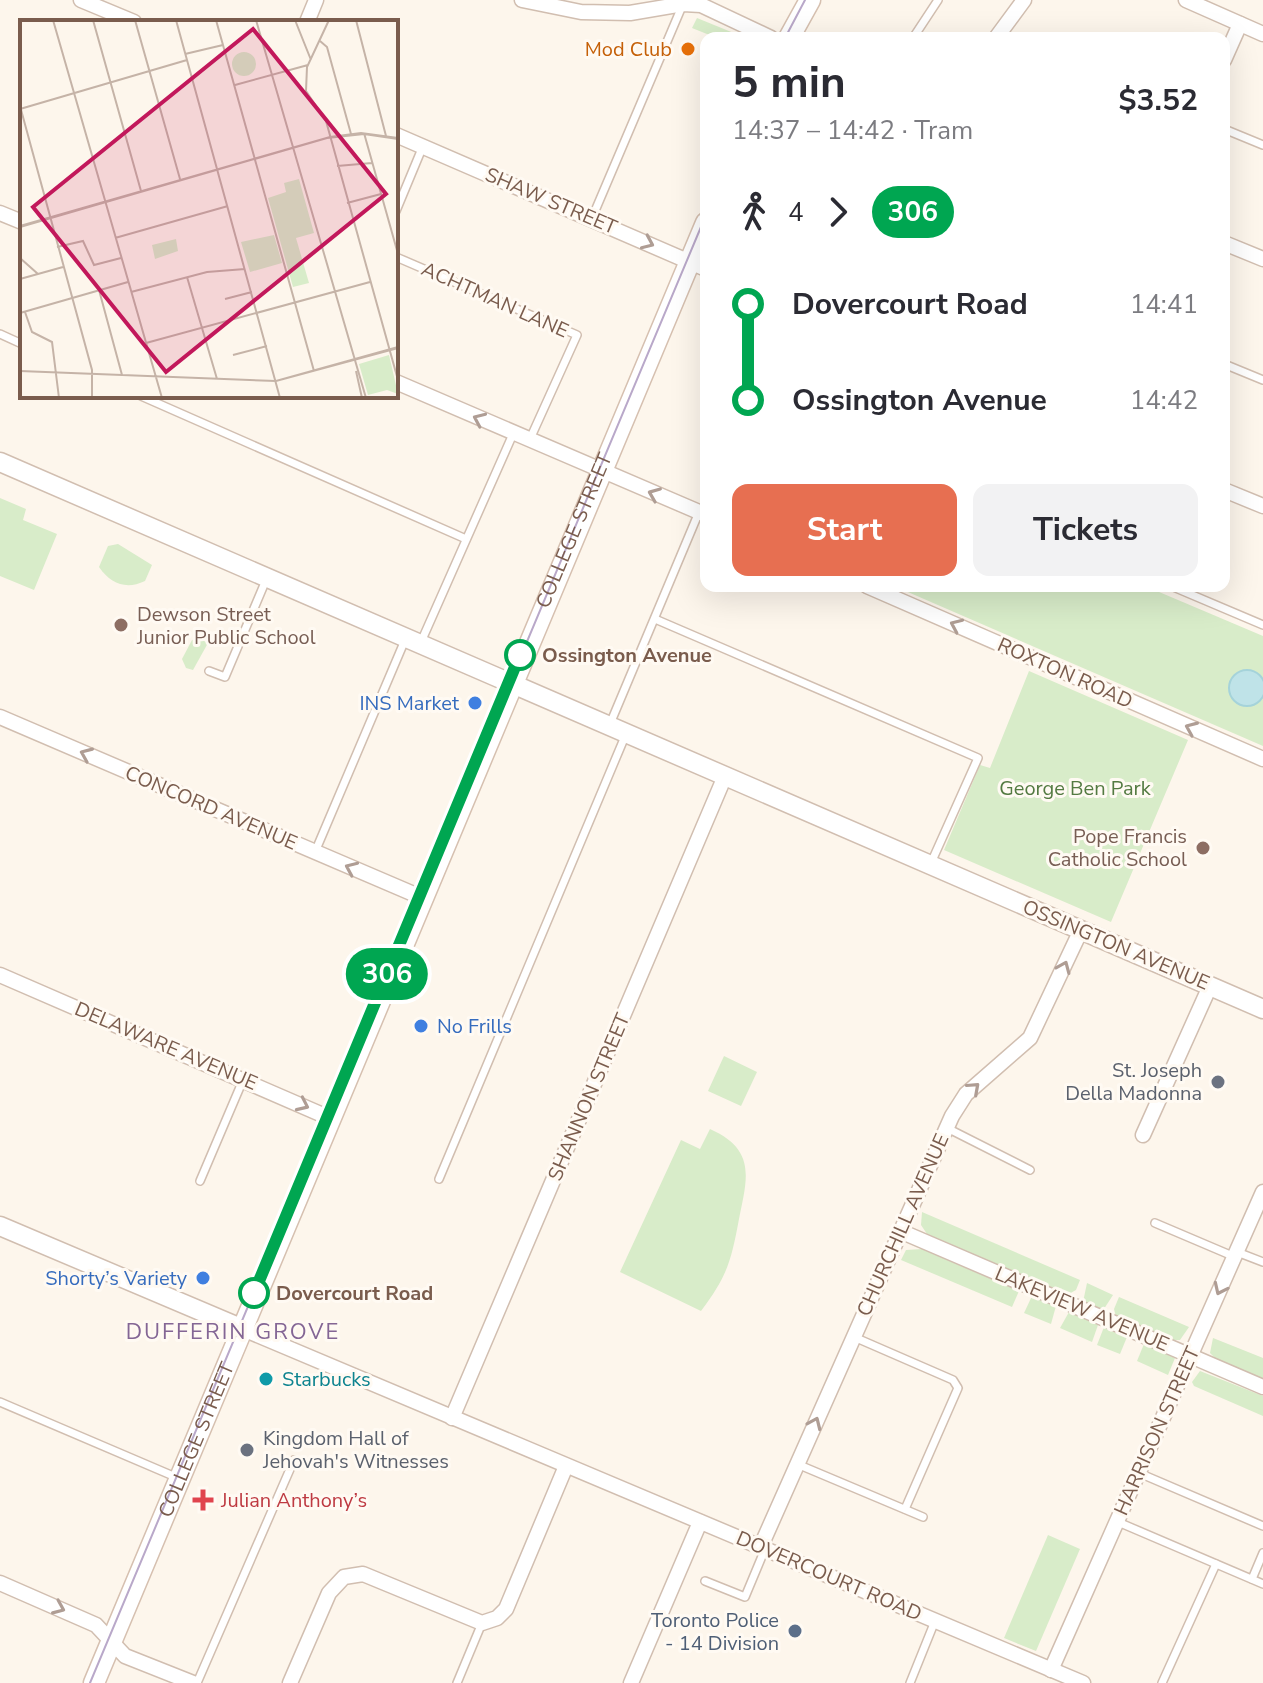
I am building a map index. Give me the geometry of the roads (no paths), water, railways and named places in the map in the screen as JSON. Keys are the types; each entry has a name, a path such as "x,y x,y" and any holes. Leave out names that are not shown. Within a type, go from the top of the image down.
{"main road":[{"path":"792,32 810,0"},
{"name":"COLLEGE STREET","path":"94,1683 602,472 698,265"}],"street":[{"path":"81,0 129,20"},
{"path":"308,20 316,0"},
{"path":"522,0 581,12 630,13 702,2 760,32"},
{"path":"1000,32 1024,0"},
{"path":"1186,0 1263,34"},
{"path":"1230,46 1240,24"},
{"name":"SHAW STREET","path":"398,136 698,265"},
{"path":"0,213 20,221"},
{"path":"1230,245 1263,259"},
{"path":"398,383 700,513"},
{"name":"OSSINGTON AVENUE","path":"0,462 1263,1009"},
{"path":"1230,492 1263,506"},
{"name":"ROXTON ROAD","path":"881,592 1263,759"},
{"name":"CONCORD AVENUE","path":"0,717 423,898"},
{"name":"SHANNON STREET","path":"452,1418 725,776"},
{"name":"CHURCHILL AVENUE","path":"763,1547 947,1128 966,1094 1030,1038 1081,930"},
{"name":"DELAWARE AVENUE","path":"0,975 332,1119"},
{"path":"1143,1135 1210,986"},
{"name":"HARRISON STREET","path":"1051,1670 1263,1192"},
{"name":"DOVERCOURT ROAD","path":"0,1226 1083,1683"},
{"name":"LAKEVIEW AVENUE","path":"900,1231 1263,1387"},
{"path":"290,1683 329,1593 344,1577 371,1576 482,1623 497,1618 506,1609 566,1466"},
{"path":"631,1683 700,1522"},
{"path":"0,1583 96,1625 125,1656 195,1683"}],"lane":[{"path":"917,32 938,0"},
{"path":"592,218 683,4"},
{"path":"1230,131 1263,145"},
{"path":"398,206 423,146"},
{"name":"ACHTMAN LANE","path":"398,258 577,335 529,440"},
{"path":"0,334 20,343"},
{"path":"1230,366 1263,380"},
{"path":"146,398 466,539"},
{"path":"315,852 413,641 466,539 513,434"},
{"path":"439,1179 618,729 655,619 700,521"},
{"path":"209,671 225,677 267,578"},
{"path":"1185,592 1263,625"},
{"path":"655,619 978,758 930,865"},
{"path":"200,1181 243,1079"},
{"path":"947,1128 1030,1170"},
{"path":"1155,1223 1263,1262"},
{"path":"853,1337 953,1380 958,1388 905,1509"},
{"path":"0,1402 180,1479"},
{"path":"195,1683 294,1460"},
{"path":"797,1464 923,1517"},
{"path":"1139,1473 1263,1526"},
{"path":"1117,1522 1263,1584"},
{"path":"705,1581 745,1597 763,1547"},
{"path":"1252,1579 1263,1553"},
{"path":"1162,1683 1216,1564"},
{"path":"910,1683 935,1621"},
{"path":"457,1683 482,1623"}],"water":[{"path":"1247,670 1260,675 1264,681 1264,695 1260,701 1247,706 1234,701 1229,688 1234,675"}],"tram line":[{"path":"788,32 805,0"},
{"path":"90,1683 700,229"},
{"name":"306","path":"254,1293 520,655"}],"place":[{"name":"Mod Club","path":"688,49"},
{"name":"Dewson Street Junior Public School","path":"121,625"},
{"name":"Ossington Avenue","path":"520,655"},
{"name":"INS Market","path":"475,703"},
{"name":"Pope Francis Catholic School","path":"1203,848"},
{"name":"No Frills","path":"421,1026"},
{"name":"St. Joseph Della Madonna","path":"1218,1082"},
{"name":"Shorty’s Variety","path":"203,1278"},
{"name":"Dovercourt Road","path":"254,1293"},
{"name":"Starbucks","path":"266,1379"},
{"name":"Kingdom Hall of Jehovah's Witnesses","path":"247,1450"},
{"name":"Julian Anthony’s","path":"203,1500"},
{"name":"Toronto Police - 14 Division","path":"795,1631"}],"district":[{"name":"DUFFERIN GROVE","path":"233,1332"}],"park label":[{"name":"George Ben Park","path":"1075,788"}]}
